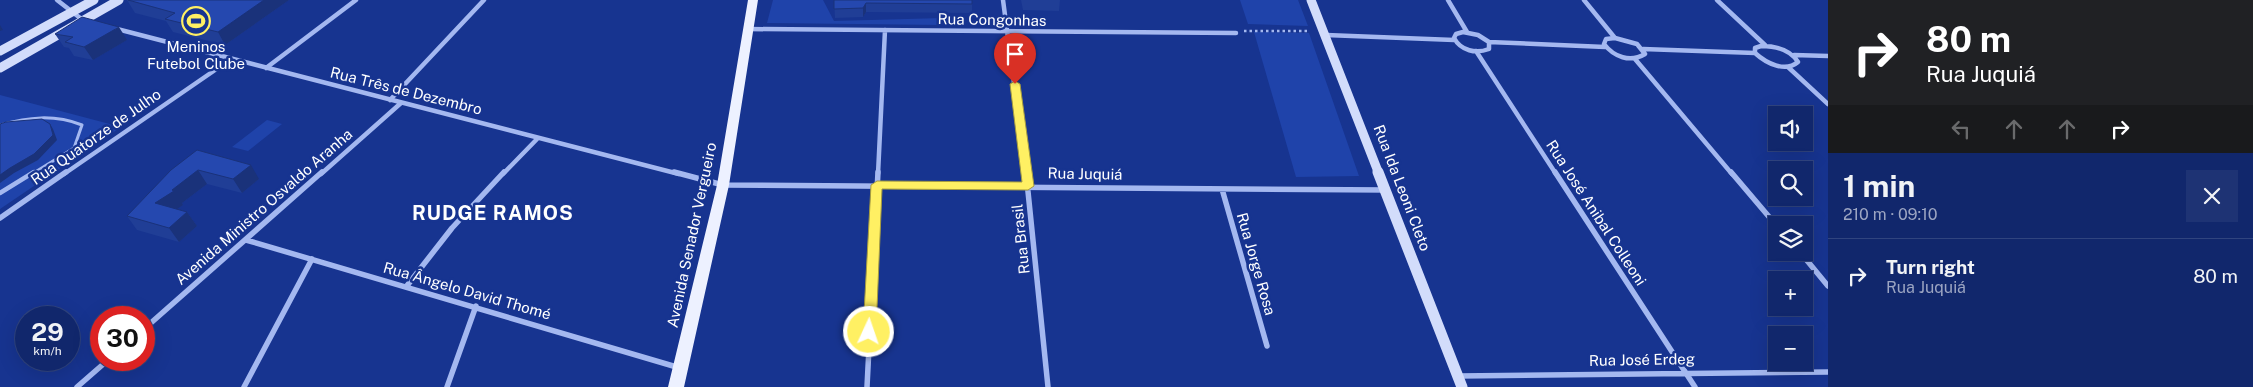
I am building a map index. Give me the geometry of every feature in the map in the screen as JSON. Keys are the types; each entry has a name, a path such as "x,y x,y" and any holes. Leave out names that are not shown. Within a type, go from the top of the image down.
{"main road":[{"name":"Avenida Senador Vergueiro","path":"676,387 723,185 753,0"}],"street":[{"path":"57,0 83,20 92,23"},
{"path":"0,51 94,0"},
{"path":"0,68 119,0"},
{"path":"266,68 356,0"},
{"path":"390,100 484,0"},
{"name":"Rua Brasil","path":"1003,0 1028,186 1048,387"},
{"name":"Rua Ida Leoni Cleto","path":"1311,0 1387,190 1462,387"},
{"path":"1448,0 1467,32"},
{"path":"1584,0 1615,38"},
{"path":"1717,0 1765,45"},
{"name":"Rua Três de Dezembro","path":"111,28 723,185"},
{"name":"Rua Congonhas","path":"748,29 1236,33"},
{"path":"867,387 885,30"},
{"path":"1454,40 1456,34 1467,32 1478,35 1489,42 1605,47 1621,56 1635,58 1645,54 1643,48"},
{"path":"1325,33 1454,40 1465,49 1476,52 1489,49 1489,42"},
{"path":"1605,47 1604,41 1615,38 1628,40 1643,48 1755,53 1769,63 1788,67 1794,66 1798,62 1793,55"},
{"path":"1755,53 1755,48 1765,45 1777,47 1793,55 1828,56"},
{"name":"Rua José Anibal Colleoni","path":"1476,52 1695,387"},
{"path":"1635,58 1768,216"},
{"name":"Rua Quatorze de Julho","path":"0,218 231,59"},
{"path":"1788,67 1828,104"},
{"name":"Avenida Ministro Osvaldo Aranha","path":"155,319 401,103"},
{"path":"406,287 438,244 478,197 538,138"},
{"name":"Rua Juquiá","path":"723,185 1387,190"},
{"name":"Rua Jorge Rosa","path":"1222,189 1267,346"},
{"name":"Rua Ângelo David Thomé","path":"246,240 476,306 680,368"},
{"path":"244,387 312,259"},
{"path":"1807,261 1828,286"},
{"path":"447,387 476,306"},
{"path":"77,387 95,371"},
{"name":"Rua José Erdeg","path":"1457,376 1685,372 1828,372"}],"lane":[{"path":"0,124 23,118 67,118 82,125 74,148 0,193"}],"path":[{"path":"1236,33 1248,30 1325,33"}],"shaded area":[{"path":"773,0 823,0 834,21 943,18 945,25 767,23"},
{"path":"1240,0 1298,0 1308,26 1248,24"},
{"path":"1254,32 1309,33 1359,176 1296,177"},
{"path":"0,95 121,127 0,209"},
{"path":"267,120 282,124 248,151 232,147"}],"building":[{"path":"128,0 264,0 218,32 165,19 175,13"},
{"path":"834,0 972,0 972,4 866,3 863,8 834,9"},
{"path":"82,17 119,27 84,47 65,42 73,37 55,34"},
{"path":"42,119 50,124 53,135 34,154 0,175 0,124"},
{"path":"197,150 251,165 233,179 198,170 172,190 174,191 155,203 187,212 169,228 127,216 171,170"}],"place":[{"name":"Meninos Futebol Clube","path":"196,21"}],"district":[{"name":"RUDGE RAMOS","path":"493,213"}],"route":[{"path":"869,332 877,185 1028,186 1015,84"}]}
